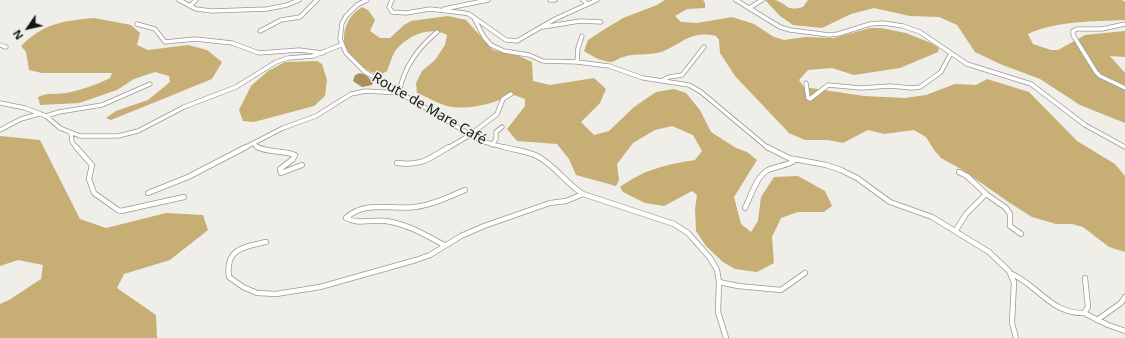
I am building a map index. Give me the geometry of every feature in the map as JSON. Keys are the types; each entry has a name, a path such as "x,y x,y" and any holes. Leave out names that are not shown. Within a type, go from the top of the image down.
{"street":[{"path":"179,0 196,9 212,11 267,9 287,5 299,0"},
{"path":"190,6 196,0"},
{"path":"260,31 281,20 300,17 312,3 317,0"},
{"path":"0,103 25,108 46,116 60,128 80,136 98,137 128,134 184,106 236,87 276,62 288,58 305,58 341,46 340,32 346,16 357,5 367,0"},
{"path":"392,0 389,10 395,13 444,9 466,4 481,3 488,0"},
{"path":"550,0 555,0"},
{"path":"583,0 587,4"},
{"path":"444,9 462,12 474,18 506,40 517,41 555,19 597,0"},
{"path":"736,0 780,27 790,30 818,34 838,34 870,24 883,23 903,26 920,32 967,64 1031,84 1085,125 1125,147"},
{"path":"749,8 762,0"},
{"path":"474,18 484,37 496,48 529,55 543,61 577,62 609,66 643,78 688,85 701,92 778,155 841,170 857,178 890,202 932,217 956,230 989,252 1004,264 1010,273 1014,282 1012,323 1016,338"},
{"path":"539,28 564,23 601,22"},
{"path":"137,24 156,29 166,42 171,43 195,38 237,45 258,53 285,52 307,49 323,53"},
{"path":"1125,24 1102,29 1077,30 1074,31 1072,35 1100,76 1125,88"},
{"path":"148,193 188,177 283,128 316,116 351,94 366,91 399,93 411,58 424,42 437,32"},
{"path":"577,62 578,48 582,36"},
{"path":"0,45 6,47"},
{"name":"Route de Mare Café","path":"341,46 365,72 470,135 492,145 538,156 549,164 574,189 582,194 674,224 688,233 710,258 717,270 718,312 726,338"},
{"path":"663,80 669,77 682,75 704,47"},
{"path":"806,83 808,98 810,100 828,85 861,88 898,86 916,88 923,85 941,72 951,53"},
{"path":"46,116 59,112 102,105 150,84"},
{"path":"397,163 412,165 427,161 470,135 497,114 503,99 510,94"},
{"path":"0,130 21,119 39,114"},
{"path":"492,145 496,139 496,132 502,127"},
{"path":"71,133 72,142 92,165 90,179 94,193 104,198 116,210 121,211 153,206 184,197"},
{"path":"254,144 260,150 290,153 295,155 293,160 280,169 281,173 302,165"},
{"path":"746,208 763,174 772,169 787,166 795,160"},
{"path":"959,172 967,176 986,194 1004,207 1009,214 1010,226 1021,234"},
{"path":"444,245 429,236 388,221 370,220 360,222 348,220 346,218 349,214 375,206 403,208 418,206 445,199 466,190"},
{"path":"266,242 244,247 232,254 226,266 229,277 243,287 257,292 276,294 320,287 416,260 430,255 444,245 484,226 550,203 566,201 582,194"},
{"path":"956,230 966,214 986,194"},
{"path":"718,282 738,286 780,290 805,273"},
{"path":"1010,273 1024,279 1060,310 1070,314 1084,314 1125,331"},
{"path":"1084,314 1088,307 1085,278"},
{"path":"1097,320 1121,303 1125,297"}],"shaded area":[{"path":"665,0 703,0 705,3 705,8 687,9 675,16 681,22 697,23 732,17 754,24 774,37 784,40 805,37 834,38 870,28 881,28 906,33 931,43 939,48 938,52 900,68 854,75 832,68 808,70 799,80 804,87 864,96 905,98 926,95 955,84 976,85 987,79 1029,92 1077,141 1115,164 1125,176 1125,252 1109,247 1083,227 1072,224 1056,224 1032,217 961,169 941,158 926,137 914,130 884,134 868,130 843,143 828,140 805,140 789,133 735,76 720,53 719,40 716,36 696,35 657,53 622,57 612,62 601,60 584,51 588,40 600,32 623,18 657,5"},
{"path":"765,0 775,0 793,9 803,7 808,0 1122,0 1125,2 1125,20 1063,24 1039,29 1028,34 1033,44 1051,50 1058,50 1085,35 1125,31 1125,57 1110,56 1125,73 1125,123 1080,105 1040,79 1000,64 975,52 957,25 939,17 910,16 874,8 851,14 822,28 793,25 780,16"},
{"path":"362,7 368,10 375,20 370,31 380,38 390,38 404,25 411,21 448,16 466,20 493,50 519,56 532,62 533,81 550,85 594,78 606,89 600,103 581,122 594,135 609,131 634,107 656,92 674,89 686,93 700,110 711,132 736,148 747,152 757,160 734,197 741,224 751,232 758,221 761,197 774,177 798,176 825,191 832,206 824,212 798,212 781,218 772,237 774,263 757,272 735,269 723,262 706,246 696,231 695,209 697,195 692,191 664,206 645,203 623,192 620,187 647,172 674,164 695,160 702,151 693,135 672,126 655,130 633,143 617,164 619,180 616,186 576,175 569,159 557,144 517,141 507,129 525,106 525,99 514,95 497,101 464,108 443,105 417,93 416,83 422,71 435,60 445,45 447,35 433,31 412,36 396,50 387,71 382,73 374,73 362,67 348,52 345,46 344,36 348,21 354,13"},
{"path":"94,18 131,25 140,33 137,45 148,50 188,45 207,50 222,62 212,79 111,120 106,118 116,111 148,100 170,82 169,76 155,72 134,79 117,90 79,103 40,105 38,97 42,95 66,93 88,87 110,78 112,73 42,73 29,70 26,52 21,46 38,32 54,24"},
{"path":"317,61 322,64 327,80 325,96 314,106 254,122 243,121 239,110 251,86 268,71 285,62"},
{"path":"360,73 366,75 373,83 372,85 362,87 353,81 355,75"},
{"path":"0,136 40,140 80,219 106,228 166,213 203,215 208,230 170,260 124,274 117,288 156,315 157,338 0,338 0,304 9,300 41,279 43,265 18,260 0,266"}]}
